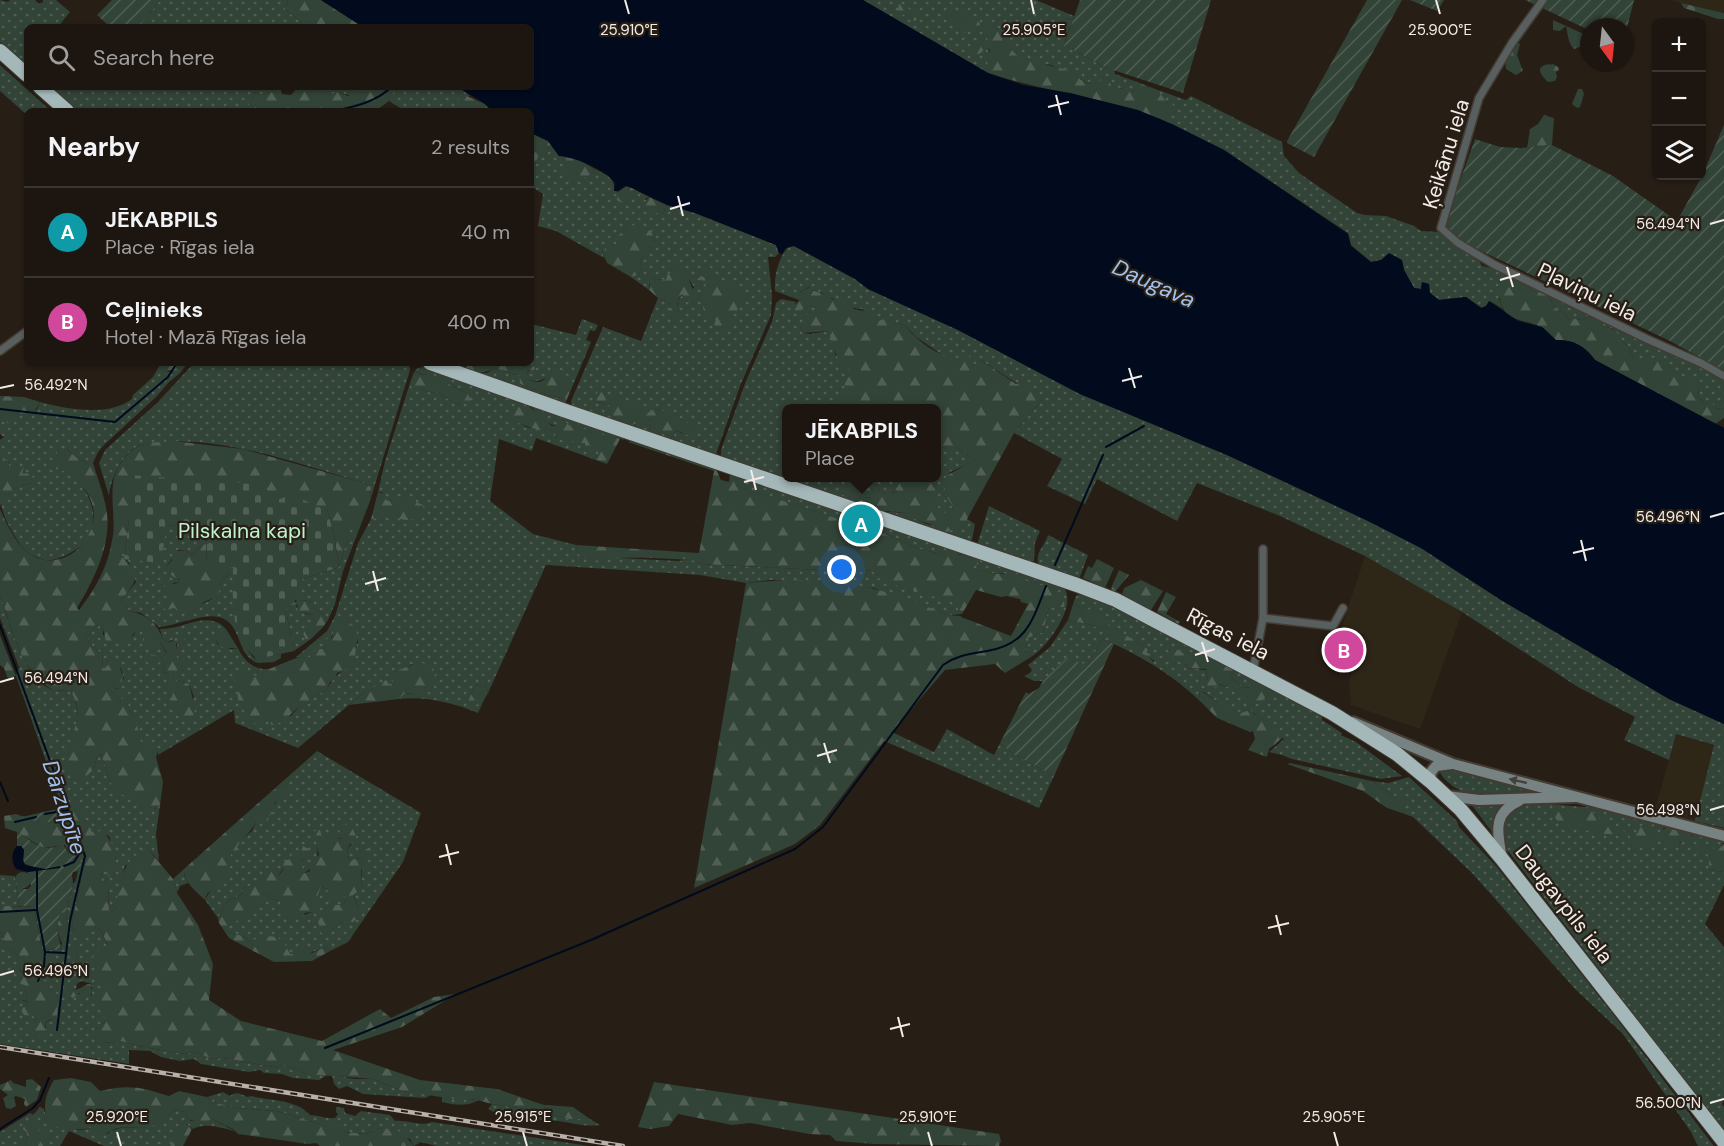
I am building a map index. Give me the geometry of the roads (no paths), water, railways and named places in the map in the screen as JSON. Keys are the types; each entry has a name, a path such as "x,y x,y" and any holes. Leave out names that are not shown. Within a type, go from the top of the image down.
{"highway":[{"path":"0,51 24,72"},
{"path":"43,90 64,108"},
{"name":"Rīgas iela","path":"438,366 1087,588 1116,600 1344,720"},
{"name":"Daugavpils iela","path":"1344,720 1397,754 1447,796 1502,859 1724,1142"}],"main road":[{"name":"Rīgas iela","path":"1344,720 1390,736 1453,764 1724,836"},
{"path":"1430,781 1431,772 1436,766 1453,764"},
{"path":"1447,796 1479,800 1574,797"},
{"path":"1502,859 1497,831 1499,820 1509,806 1524,799"}],"street":[{"name":"Ķeikānu iela","path":"1441,228 1479,98 1512,43 1543,0"},
{"name":"Pļaviņu iela","path":"1441,228 1458,243 1495,265 1724,376"},
{"path":"0,351 24,333"},
{"path":"1253,671 1263,618 1263,549"},
{"path":"1263,618 1333,626 1343,608"}],"water":[{"name":"Daugava","path":"321,0 863,0 988,73 1023,85 1070,93 1138,110 1224,150 1348,234 1351,246 1371,262 1381,260 1389,253 1402,260 1404,270 1414,288 1421,289 1422,282 1429,284 1430,293 1439,300 1466,297 1481,308 1489,301 1518,321 1542,327 1556,340 1578,344 1595,360 1724,428 1724,724 1669,699 1501,600 1421,548 1366,520 1227,455 1080,394 958,330 868,289 855,279 794,246 786,248 782,254 779,253 776,245 695,213 667,205 632,188 626,186 614,191 615,183 605,173 581,162 559,156 548,141 534,134 534,108 489,108 463,90 534,90 534,24 358,24"},
{"path":"17,846 21,846 24,850 25,865 45,869 60,866 60,868 28,872 16,869 12,857"}],"waterway":[{"name":"Dārzupīte","path":"346,108 379,97 387,90"},
{"name":"Dārzupīte","path":"0,409 115,422 168,377 175,366"},
{"path":"1106,447 1144,426"},
{"path":"1055,565 1103,455"},
{"path":"325,1048 591,940 795,849 823,827 943,665 959,657 1000,648 1011,643 1027,629 1046,586"},
{"name":"Dārzupīte","path":"0,625 85,856 70,921 57,1030"},
{"path":"0,782 8,801"},
{"path":"45,814 68,810"},
{"path":"15,822 36,817"},
{"path":"64,866 74,862 81,851"},
{"path":"37,870 37,910 45,952 66,953"},
{"path":"0,912 36,910"},
{"path":"38,981 44,966 45,952"},
{"name":"Dārzupīte","path":"0,1129 33,1108 40,1100 49,1078"}],"railway":[{"path":"0,1047 623,1146"}],"place":[{"name":"JĒKABPILS","path":"861,524"},
{"name":"Ceļinieks","path":"1344,650"}],"park label":[{"name":"Pilskalna kapi","path":"242,531"}]}
